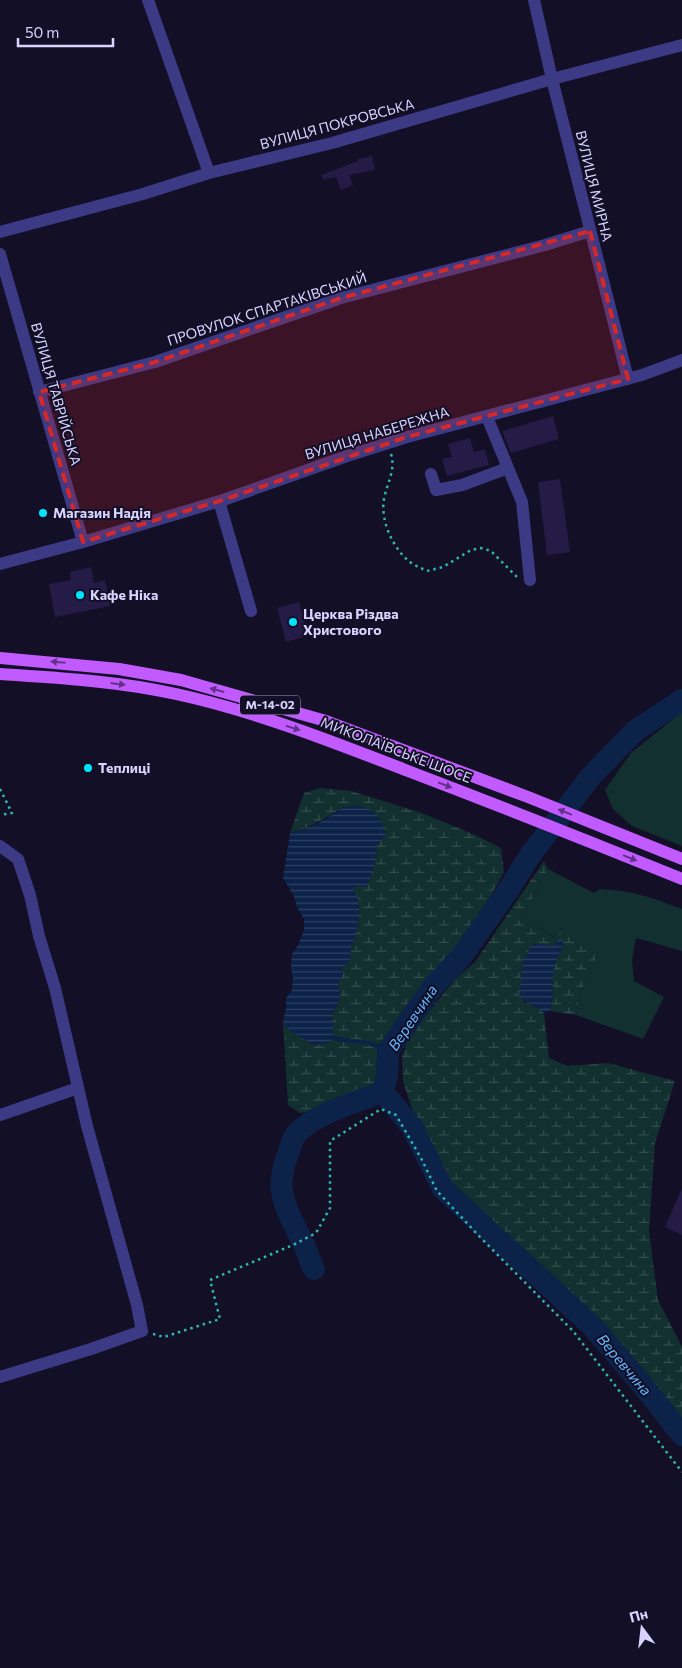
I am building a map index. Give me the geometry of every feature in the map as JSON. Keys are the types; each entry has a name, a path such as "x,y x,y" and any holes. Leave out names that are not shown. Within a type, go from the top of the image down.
{"main road":[{"name":"МИКОЛАЇВСЬКЕ ШОСЕ","path":"0,658 119,669 181,680 326,721 528,797 682,859"},
{"name":"МИКОЛАЇВСЬКЕ ШОСЕ","path":"0,674 52,677 131,686 203,701 321,737 682,878"}],"street":[{"path":"148,0 209,173"},
{"name":"ВУЛИЦЯ МИРНА","path":"534,0 552,79 628,379"},
{"name":"ВУЛИЦЯ ПОКРОВСЬКА","path":"0,232 143,194 209,173 332,143 552,79 682,45"},
{"name":"ПРОВУЛОК СПАРТАКІВСЬКИЙ","path":"40,392 155,362 340,298 545,245 590,231"},
{"name":"ВУЛИЦЯ ТАВРІЙСЬКА","path":"0,254 83,542"},
{"name":"ВУЛИЦЯ НАБЕРЕЖНА","path":"0,564 83,542 219,501 388,443 628,379 682,360"},
{"path":"487,417 522,502 530,580"},
{"path":"431,474 436,490 462,485 508,468"},
{"path":"219,501 251,610"},
{"path":"0,846 18,858 30,895 117,1238 137,1305 142,1331 0,1377"},
{"path":"0,1115 78,1088"}],"path":[{"path":"388,443 394,462 383,510 385,522 396,548 409,561 427,570 443,567 472,550 481,548 491,551 514,576 522,580 530,580"},
{"path":"0,789 12,813 0,816"},
{"path":"142,1331 164,1337 220,1319 210,1280 293,1246 316,1232 330,1208 330,1141 381,1109 396,1115 421,1158 437,1191 573,1331 682,1472"}],"highlighted area":[{"path":"590,231 628,379 407,437 223,500 83,542 39,392 155,362 341,298"}],"green space":[{"path":"682,712 682,846 632,826 613,809 605,790 631,753"},
{"path":"320,788 351,791 419,812 473,834 501,848 504,872 470,934 401,1015 387,1036 381,1054 384,1069 382,1081 375,1087 323,1109 300,1113 288,1105 283,1022 289,1030 314,1045 339,1002 340,992 337,984 343,975 342,968 350,960 359,918 359,906 352,888 358,886 376,860 377,846 344,807 312,825 290,833 304,793"},
{"path":"544,861 548,869 522,916 557,940 560,928 584,940 598,954 581,992 576,1015 550,1011 553,971 563,948 548,945 524,1002 537,1007 544,1013 549,1058 567,1066 608,1063 675,1081 655,1143 649,1231 658,1300 682,1347 682,1435 667,1412 585,1327 465,1214 417,1124 403,1081 402,1056 409,1036 456,978 475,962"},
{"path":"548,869 594,893 599,889 632,893 682,909 682,951 636,938 632,960 634,981 664,997 643,1039 576,1015 581,992 598,954 561,928 558,940 522,916"}],"water":[{"path":"356,805 373,812 382,823 386,834 377,846 376,860 367,887 358,886 353,888 358,900 359,918 350,960 342,968 343,975 338,984 340,992 339,1002 332,1013 334,1038 327,1044 314,1045 289,1030 283,1022 286,998 292,990 292,954 304,931 304,919 297,907 294,896 283,878 290,833 316,824 340,809"},
{"path":"558,940 562,940 563,948 555,963 550,1011 544,1013 519,997 523,961 533,943 552,946"}],"building":[{"path":"372,156 375,170 349,175 353,185 341,190 336,177 323,180 321,175 358,161 358,159"},
{"path":"553,416 559,439 511,453 502,431"},
{"path":"470,438 474,452 485,449 489,465 447,476 442,459 452,457 448,444"},
{"path":"560,479 570,552 547,555 538,482"},
{"name":"Кафе Ніка","path":"91,567 94,583 105,580 110,606 55,617 49,584 71,580 70,572"},
{"name":"Церква Різдва Христового","path":"299,602 308,636 286,642 277,608"},
{"path":"682,1188 682,1235 665,1227"}],"waterway":[{"name":"Веревчина","path":"682,700 636,730 592,775 531,854 505,895 461,957 432,988 388,1051 387,1076 383,1092 412,1127 443,1189 592,1326 682,1435"},
{"path":"334,1038 369,1043 388,1051"},
{"path":"314,1269 283,1198 282,1177 292,1141 305,1126 325,1114 383,1092"}],"place":[{"name":"Магазин Надія","path":"43,513"},
{"name":"Кафе Ніка","path":"80,595"},
{"name":"Церква Різдва Христового","path":"293,622"},
{"name":"Теплиці","path":"88,768"}]}
